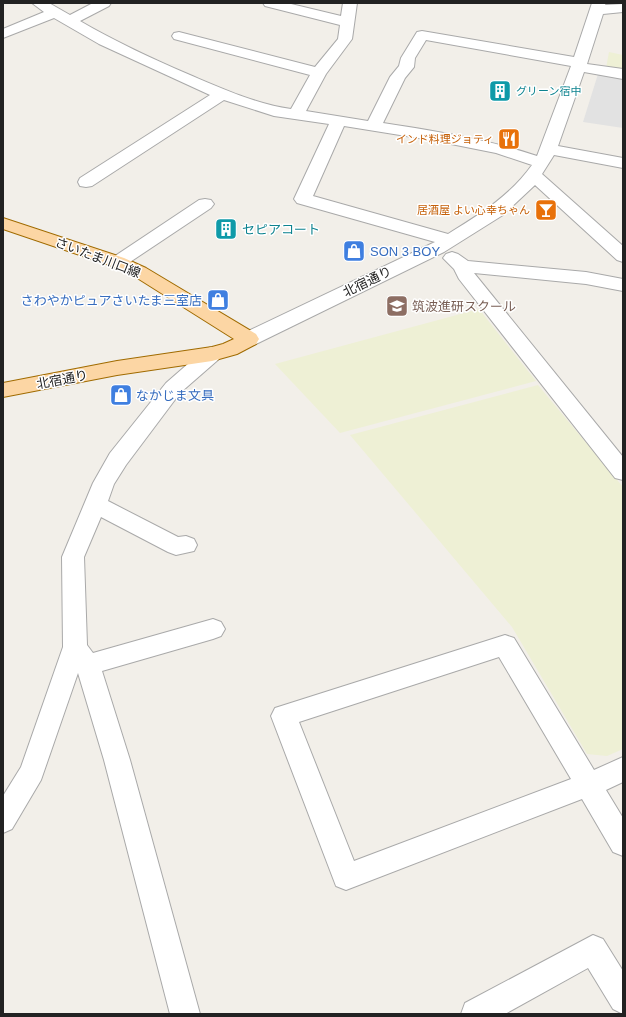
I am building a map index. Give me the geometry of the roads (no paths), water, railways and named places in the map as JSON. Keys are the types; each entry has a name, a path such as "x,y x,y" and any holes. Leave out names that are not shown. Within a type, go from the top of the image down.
{"main road":[{"name":"さいたま川口線","path":"3,222 118,262 140,272 249,339"},
{"name":"北宿通り","path":"3,390 117,368 212,354 230,349 249,339"}],"street":[{"path":"39,3 104,41 222,94 274,111 338,122 431,135 500,149 541,162 623,163"},
{"path":"70,21 104,3"},
{"path":"270,3 347,22"},
{"path":"296,115 320,73 345,39 350,3"},
{"path":"598,6 623,8"},
{"name":"北宿通り","path":"249,339 443,244 497,211 523,189 541,162 579,65 598,6"},
{"path":"3,34 54,13"},
{"path":"373,126 398,77 406,66 408,58 422,35 623,74"},
{"path":"179,36 320,73"},
{"path":"86,182 222,94"},
{"path":"338,122 318,163 303,199 443,244 463,266 465,275 623,472"},
{"path":"541,162 623,256"},
{"path":"118,262 206,204"},
{"path":"463,266 539,272 586,278 623,285"},
{"path":"185,1014 117,760 82,656 73,557 104,483 118,459 173,388 212,354"},
{"path":"95,504 176,546 186,545"},
{"path":"82,656 213,629"},
{"path":"623,770 588,784 346,877 284,716 505,645 588,784 623,844"},
{"path":"3,820 32,772 82,656"},
{"path":"476,1014 592,949 623,999"}],"place":[{"name":"グリーン宿中","path":"500,91"},
{"name":"インド料理ジョティ","path":"509,139"},
{"name":"居酒屋 よい心幸ちゃん","path":"546,210"},
{"name":"セピアコート","path":"226,229"},
{"name":"SON 3 BOY","path":"354,251"},
{"name":"さわやかピュアさいたま三室店","path":"218,300"},
{"name":"筑波進研スクール","path":"397,306"},
{"name":"なかじま文具","path":"121,395"}]}
